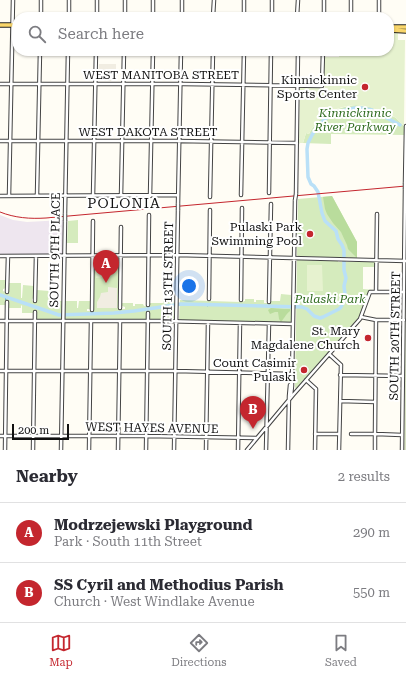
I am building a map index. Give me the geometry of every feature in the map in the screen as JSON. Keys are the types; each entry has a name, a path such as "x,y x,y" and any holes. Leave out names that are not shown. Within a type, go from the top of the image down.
{"main road":[{"path":"0,25 12,25"},
{"path":"394,27 406,27"},
{"path":"394,30 406,30"}],"street":[{"path":"12,0 13,12"},
{"path":"41,0 41,12"},
{"path":"69,0 69,12"},
{"path":"97,0 97,12"},
{"path":"125,0 125,12"},
{"path":"153,12 154,0"},
{"path":"182,0 182,12"},
{"path":"214,0 214,12"},
{"path":"244,0 244,12"},
{"path":"272,0 272,12"},
{"path":"297,12 298,0"},
{"path":"324,0 324,12"},
{"path":"351,0 351,12"},
{"path":"379,0 379,12"},
{"path":"9,196 13,56"},
{"path":"37,196 40,56"},
{"name":"SOUTH 9TH PLACE","path":"61,450 68,56"},
{"path":"93,196 96,56"},
{"path":"121,196 124,56"},
{"path":"150,196 153,56"},
{"name":"SOUTH 13TH STREET","path":"174,450 181,56"},
{"path":"210,197 213,56"},
{"path":"241,195 244,56"},
{"path":"269,193 271,56"},
{"path":"288,450 294,310 298,56"},
{"name":"WEST MANITOBA STREET","path":"0,84 212,84 322,86 323,56"},
{"name":"SOUTH 20TH STREET","path":"402,450 406,126"},
{"name":"WEST DAKOTA STREET","path":"0,141 151,140 297,143"},
{"path":"0,196 178,196"},
{"path":"269,302 270,204"},
{"path":"241,300 242,208"},
{"path":"208,299 210,210"},
{"path":"376,292 377,214"},
{"path":"148,305 149,215"},
{"path":"92,310 93,221"},
{"path":"120,308 121,227"},
{"path":"0,256 177,255 405,261"},
{"path":"7,292 8,256"},
{"path":"35,301 36,256"},
{"path":"246,450 361,317 369,293 404,292"},
{"path":"5,450 7,302"},
{"path":"33,450 35,312"},
{"path":"146,450 148,313"},
{"path":"361,317 376,320 404,320"},
{"path":"0,322 64,320 91,322 293,324"},
{"path":"375,450 376,320"},
{"path":"89,450 91,322"},
{"path":"118,450 120,322"},
{"path":"206,450 208,322"},
{"path":"238,450 240,323"},
{"path":"266,450 268,324"},
{"path":"329,354 340,364 339,450"},
{"path":"0,371 176,371 292,374"},
{"path":"340,375 403,376"},
{"path":"306,380 316,389 315,450"},
{"path":"292,384 294,389 298,390"},
{"path":"340,402 375,402"},
{"path":"315,434 339,434"},
{"path":"351,434 402,435"},
{"name":"WEST HAYES AVENUE","path":"0,436 174,436 256,438"}],"shaded area":[{"path":"99,64 116,64 116,75 112,75 112,81 98,81"},
{"path":"0,215 13,220 27,222 63,220 63,254 0,254"},
{"path":"108,287 117,288 117,308 97,308 97,302 101,293 108,292"}],"green space":[{"name":"Kinnickinnic Sports Center","path":"394,32 398,32 398,40 405,40 404,126 390,114 388,116 368,107 357,105 348,106 325,115 318,121 309,134 306,133 303,143 299,143 300,88 325,88 324,57 394,56"},
{"name":"Kinnickinnic River Parkway","path":"356,105 371,107 388,116 389,114 396,118 404,126 404,135 331,134 331,144 303,143 306,133 309,134 317,122 323,117 335,110"},
{"name":"Pulaski Park","path":"332,196 357,242 357,258 298,256 298,199"},
{"path":"332,196 357,242 357,258 348,249 341,232 327,214 323,197"},
{"path":"78,220 78,243 67,243 68,221"},
{"path":"95,257 119,258 119,309 125,309 121,303 133,303 133,306 135,306 135,304 143,304 144,306 149,305 150,303 174,301 174,320 66,320 65,301 77,301 78,308 79,301 91,301 91,309 87,309 87,311 94,311"},
{"path":"97,259 117,259 115,267 111,273 96,278"},
{"name":"Pulaski Park","path":"297,260 375,262 376,267 363,267 363,289 374,290 370,290 368,293 359,317 296,389 295,387"},
{"path":"307,265 322,265 323,291 307,291"},
{"path":"0,280 6,280 6,288 3,289 3,291 7,293 9,292 9,283 21,283 21,298 23,285 34,286 34,298 32,301 36,303 37,290 49,291 49,308 51,308 51,301 62,301 62,319 37,320 37,311 34,311 34,313 22,313 21,305 21,308 9,308 8,302 6,302 6,305 0,305"},
{"path":"406,293 406,450 404,450"},
{"path":"281,294 291,295 290,323 179,319 180,300 241,302 245,301 245,299 254,299 254,302 256,302 256,300 264,300 264,303 270,303 270,301 280,301"},
{"path":"271,308 290,309 290,311 281,322 278,312 270,314 268,310"}],"waterway":[{"path":"0,295 59,315 114,313 181,304 302,307 307,309 314,316 320,318 323,317 339,309 344,301 344,286 346,278 344,270 344,250 338,239 336,231 325,221 318,192 311,184 308,177 308,143 318,125 328,117 341,111 355,108 372,110 400,125"}],"railway":[{"path":"0,212 23,218 46,218 406,186"}],"place":[{"name":"Kinnickinnic Sports Center","path":"365,87"},
{"name":"Pulaski Park Swimming Pool","path":"310,234"},
{"name":"Modrzejewski Playground","path":"106,283"},
{"name":"St. Mary Magdalene Church","path":"368,338"},
{"name":"Count Casimir Pulaski","path":"304,370"},
{"name":"SS Cyril and Methodius Parish","path":"253,429"}],"district":[{"name":"POLONIA","path":"124,203"}]}
